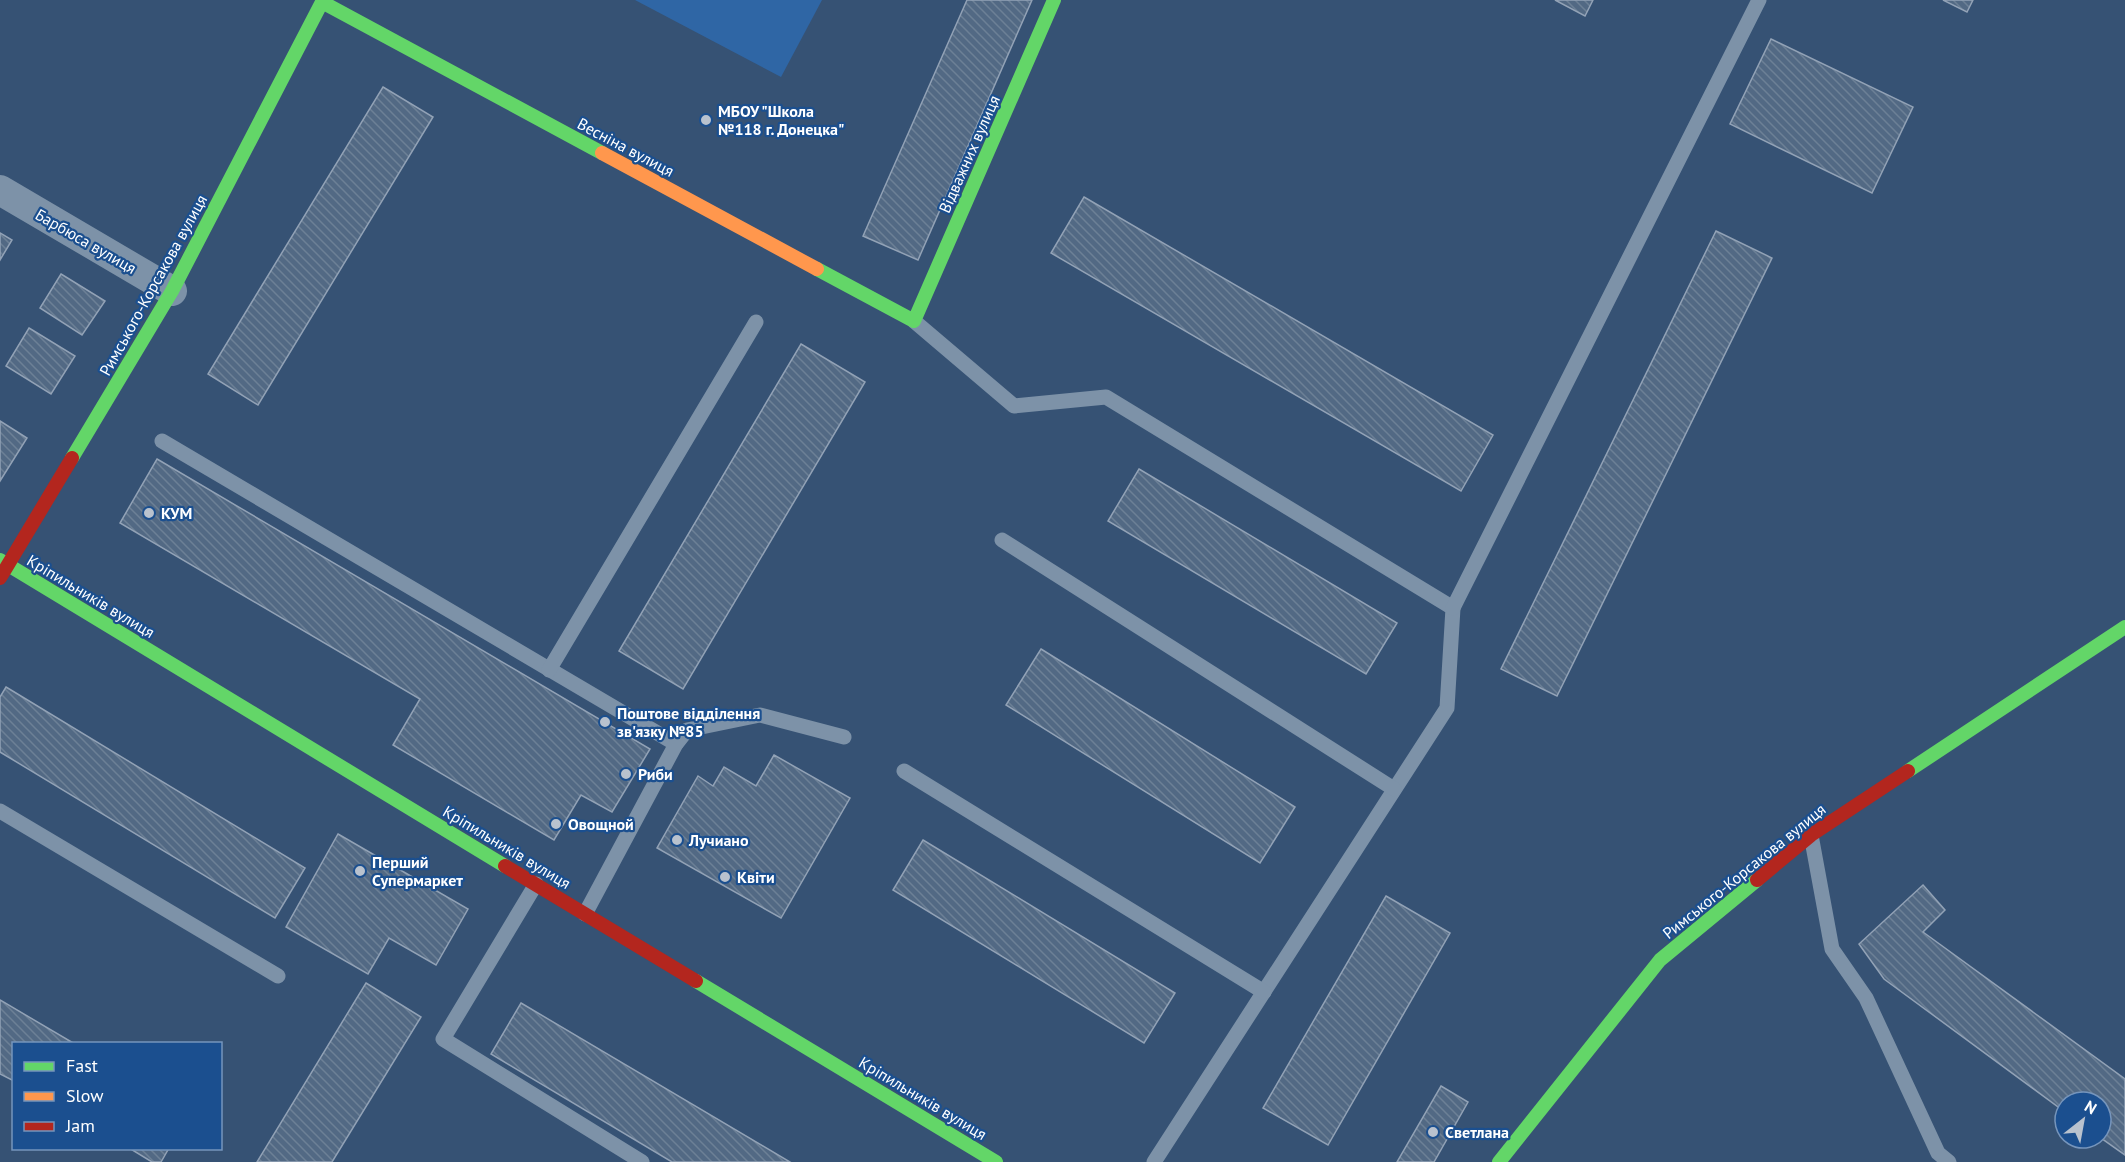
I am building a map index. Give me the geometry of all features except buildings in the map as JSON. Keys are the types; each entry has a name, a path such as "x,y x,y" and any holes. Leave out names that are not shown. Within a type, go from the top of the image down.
{"street":[{"name":"Відважних вулиця","path":"914,321 1054,0"},
{"name":"Весніна вулиця","path":"320,1 914,321"},
{"name":"Римського-Корсакова вулиця","path":"0,578 4,563 172,291 320,1"},
{"name":"Барбюса вулиця","path":"0,190 172,291"},
{"name":"Кріпильників вулиця","path":"4,563 996,1162"},
{"name":"Римського-Корсакова вулиця","path":"1499,1162 1660,960 1810,836 2125,627"}],"lane":[{"path":"1154,1162 1447,708 1453,608 1759,0"},
{"path":"914,321 1014,406 1106,397 1453,608"},
{"path":"549,670 756,322"},
{"path":"162,441 676,744"},
{"path":"1002,540 1394,789"},
{"path":"585,914 676,744 687,730 760,715 844,737"},
{"path":"904,771 1264,992"},
{"path":"0,811 278,976"},
{"path":"1810,836 1832,949 1866,998 1938,1153 1949,1162"},
{"path":"536,884 443,1039 642,1162"}],"shaded area":[{"path":"635,0 822,0 781,77"}],"traffic: fast":[{"path":"817,269 914,321 1054,0"},
{"path":"72,458 172,291 322,2 602,153"},
{"path":"0,560 505,866"},
{"path":"1908,771 2125,627"},
{"path":"1499,1162 1660,960 1757,880"},
{"path":"696,981 996,1162"}],"traffic: slow":[{"path":"602,153 817,269"}],"traffic: jam":[{"path":"0,578 72,458"},
{"path":"1757,880 1811,835 1908,771"},
{"path":"505,866 696,981"}],"place":[{"name":"МБОУ \"Школа №118 г. Донецка\"","path":"706,120"},
{"name":"КУМ","path":"149,513"},
{"name":"Поштове відділення зв'язку №85","path":"605,722"},
{"name":"Риби","path":"626,774"},
{"name":"Овощной","path":"556,824"},
{"name":"Лучиано","path":"677,840"},
{"name":"Перший Супермаркет","path":"360,871"},
{"name":"Квіти","path":"725,877"},
{"name":"Светлана","path":"1433,1132"}]}
